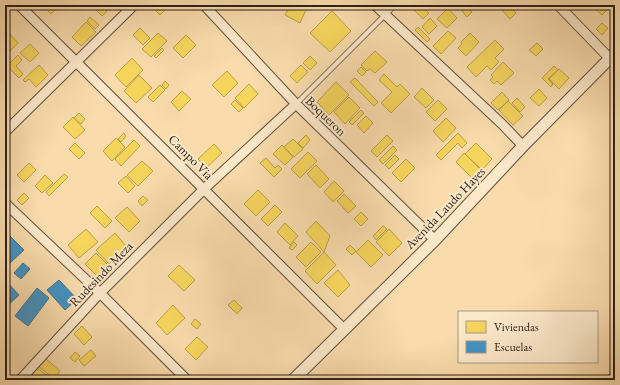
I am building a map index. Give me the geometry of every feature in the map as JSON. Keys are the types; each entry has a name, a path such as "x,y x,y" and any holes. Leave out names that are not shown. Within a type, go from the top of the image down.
{"street":[{"name":"Campo Via","path":"19,5 344,329"},
{"path":"5,132 134,5"},
{"name":"Boqueron","path":"204,5 296,104 435,240"},
{"path":"375,5 502,124 523,146"},
{"path":"558,5 613,58"},
{"name":"Avenida Laudo Hayes","path":"292,380 435,240 523,146 613,58"},
{"name":"Rudesindo Meza","path":"20,380 100,293 204,189 296,104"},
{"path":"5,203 100,293 187,380"},
{"path":"610,380 615,376"}],"lane":[{"path":"296,104 395,5"}],"building: Viviendas":[{"path":"43,5 60,5 51,14"},
{"path":"101,5 107,11 102,16 96,10"},
{"path":"115,5 126,5 128,7 123,13"},
{"path":"156,5 162,5 166,9 160,15 153,8"},
{"path":"290,5 308,5 300,23 285,15"},
{"path":"419,5 429,13 423,19 414,10"},
{"path":"505,5 509,5 516,13 510,19 501,9"},
{"path":"591,5 612,5 602,15"},
{"path":"466,7 472,12 467,17 462,11"},
{"path":"448,8 457,18 447,28 437,19"},
{"path":"332,11 351,31 330,52 310,33"},
{"path":"90,17 99,25 95,29 87,21"},
{"path":"430,18 437,26 429,34 422,27"},
{"path":"86,22 96,32 81,46 72,37"},
{"path":"602,23 608,28 602,35 596,29"},
{"path":"418,27 430,39 427,42 415,30"},
{"path":"140,28 150,38 143,45 133,35"},
{"path":"448,31 456,38 441,54 433,46"},
{"path":"158,33 167,41 151,57 142,49"},
{"path":"470,33 479,42 466,56 458,48 462,44 461,42"},
{"path":"10,34 18,43 5,56 5,39"},
{"path":"186,35 196,45 183,58 173,48"},
{"path":"495,40 504,49 495,58 499,62 491,70 487,66 476,77 467,67"},
{"path":"537,43 543,49 536,56 529,50"},
{"path":"30,44 39,53 30,62 20,53"},
{"path":"162,48 164,50 156,58 154,56"},
{"path":"375,51 387,62 375,73 370,69 367,71 361,65"},
{"path":"18,55 22,60 16,66 23,74 19,78 7,66"},
{"path":"310,56 317,63 310,70 303,63"},
{"path":"132,58 143,70 126,87 115,75"},
{"path":"503,62 514,73 501,85 497,81 494,84 490,80 493,77 491,75"},
{"path":"39,65 48,75 36,87 29,79 25,82 23,80"},
{"path":"301,65 308,72 297,83 290,76"},
{"path":"554,66 558,70 548,79 553,84 551,87 542,78"},
{"path":"361,67 366,72 362,76 357,71"},
{"path":"559,69 569,78 559,89 549,79"},
{"path":"227,71 238,83 224,97 212,85"},
{"path":"384,74 397,87 400,84 410,94 391,113 381,103 392,92 379,80"},
{"path":"139,75 152,88 136,103 124,91"},
{"path":"355,78 378,102 374,106 350,82"},
{"path":"165,81 169,85 166,89 162,85"},
{"path":"336,82 349,95 329,115 317,102"},
{"path":"249,84 258,94 244,108 235,98"},
{"path":"160,85 165,90 153,102 148,97"},
{"path":"422,88 434,100 426,108 414,97"},
{"path":"539,89 547,98 539,106 530,98"},
{"path":"182,91 191,99 179,111 171,102"},
{"path":"502,92 509,100 498,110 491,103"},
{"path":"349,97 360,108 345,124 334,112"},
{"path":"517,98 525,107 520,112 512,103"},
{"path":"235,100 243,108 239,112 231,104"},
{"path":"438,100 447,109 435,121 426,112"},
{"path":"508,101 523,116 513,125 499,110"},
{"path":"361,110 364,113 352,125 349,122"},
{"path":"79,113 85,119 81,124 74,118"},
{"path":"366,116 373,123 364,133 357,125"},
{"path":"73,117 85,130 75,139 63,127"},
{"path":"446,118 456,128 443,142 433,131"},
{"path":"124,133 126,136 121,142 118,139"},
{"path":"458,133 467,143 462,148 458,143 441,160 436,155"},
{"path":"306,135 310,140 303,148 298,143"},
{"path":"387,135 393,141 377,157 371,151"},
{"path":"116,138 125,147 112,161 103,151"},
{"path":"293,139 303,149 294,157 284,147"},
{"path":"134,140 140,146 121,166 115,159"},
{"path":"75,143 85,153 79,159 69,149"},
{"path":"476,143 492,159 482,170 465,154"},
{"path":"214,144 222,153 206,168 198,159"},
{"path":"282,145 293,157 285,165 273,154"},
{"path":"393,146 397,150 383,164 379,160"},
{"path":"308,152 317,161 300,178 291,169"},
{"path":"464,153 481,170 473,179 456,162"},
{"path":"395,155 399,159 389,169 385,165"},
{"path":"266,158 275,168 278,165 282,169 274,177 260,163"},
{"path":"406,159 415,168 401,182 392,173"},
{"path":"142,161 153,171 138,186 127,175"},
{"path":"29,163 36,170 24,182 17,175"},
{"path":"316,165 329,179 320,188 307,174"},
{"path":"64,174 68,177 49,196 46,192"},
{"path":"45,175 53,183 42,193 35,186"},
{"path":"126,176 135,186 128,193 118,183"},
{"path":"334,181 344,191 333,202 324,192"},
{"path":"258,190 270,202 256,216 244,204"},
{"path":"24,193 29,198 22,205 17,200"},
{"path":"344,194 356,206 348,213 337,201"},
{"path":"143,196 148,200 142,206 138,201"},
{"path":"275,205 282,212 268,226 261,219"},
{"path":"97,206 112,221 105,228 90,213"},
{"path":"127,207 140,221 129,232 115,218"},
{"path":"361,212 368,219 361,226 354,219"},
{"path":"316,221 330,236 324,252 306,232"},
{"path":"285,223 298,236 290,245 277,232"},
{"path":"383,226 387,229 376,240 373,236"},
{"path":"86,229 98,242 79,258 68,245"},
{"path":"389,229 402,243 389,256 376,242"},
{"path":"115,233 127,247 109,264 96,250"},
{"path":"368,240 383,255 371,267 356,252"},
{"path":"294,242 297,245 292,250 289,248"},
{"path":"311,242 321,252 306,267 296,257"},
{"path":"350,245 356,251 352,255 346,249"},
{"path":"324,252 336,265 317,284 305,271"},
{"path":"96,253 110,267 99,278 85,264"},
{"path":"179,265 195,280 184,291 168,276"},
{"path":"338,270 350,285 338,297 324,283"},
{"path":"234,300 242,308 237,314 228,305"},
{"path":"173,305 185,318 167,335 156,323"},
{"path":"195,319 201,324 197,329 191,324"},
{"path":"82,326 92,337 84,345 74,334"},
{"path":"197,337 208,347 196,360 185,349"},
{"path":"91,350 96,356 84,366 79,360"},
{"path":"75,352 80,356 75,362 70,358"},
{"path":"45,358 60,371 54,379 38,366"},
{"path":"37,368 49,377 46,380 38,380 31,375"}],"building: Escuelas":[{"path":"5,231 24,250 10,263 5,258"},
{"path":"23,263 30,269 21,279 14,273"},
{"path":"59,280 77,299 65,310 47,290"},
{"path":"6,281 19,295 5,308 5,282"},
{"path":"37,288 49,298 28,326 15,316"}]}
